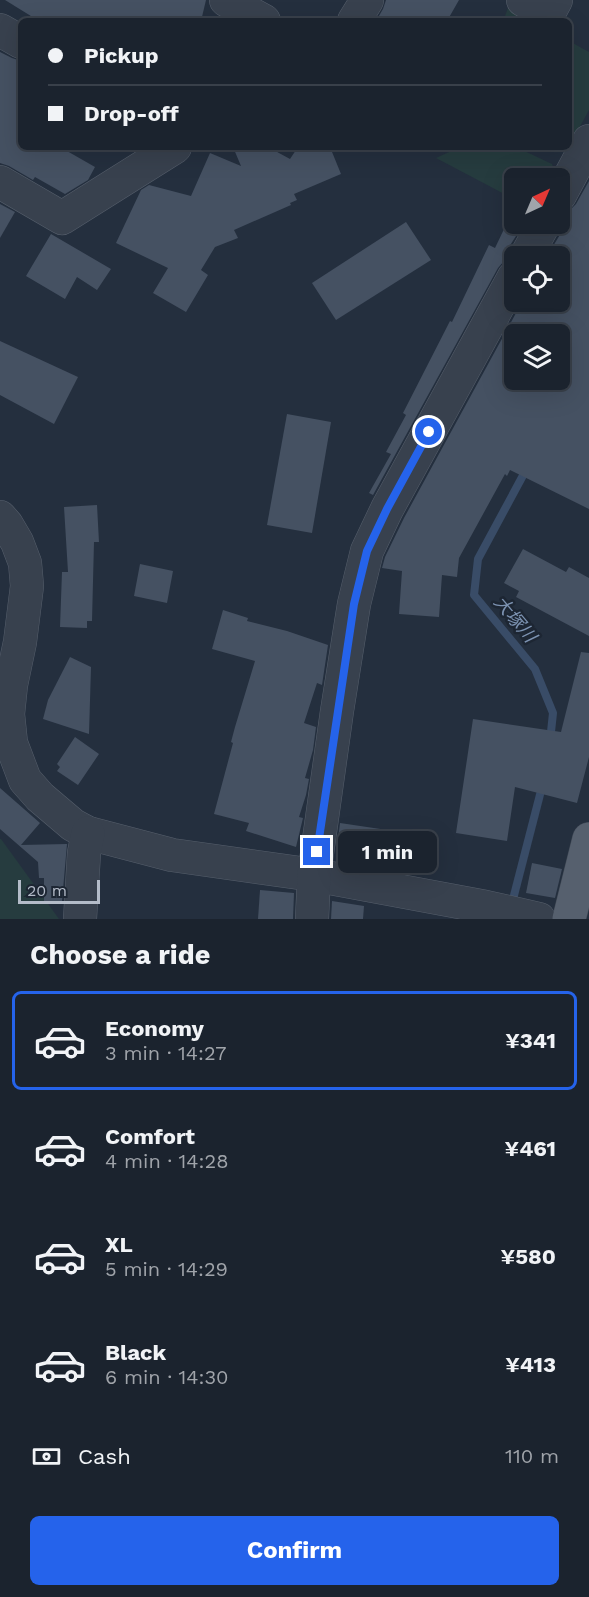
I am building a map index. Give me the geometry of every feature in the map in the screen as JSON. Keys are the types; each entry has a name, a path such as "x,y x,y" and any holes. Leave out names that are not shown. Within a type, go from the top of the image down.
{"main road":[{"path":"569,919 589,839"}],"street":[{"path":"226,0 259,18"},
{"path":"356,18 367,0"},
{"path":"523,0 544,12 550,11 556,0"},
{"path":"0,30 18,40"},
{"path":"570,176 589,141"},
{"path":"0,182 62,218 170,150"},
{"path":"312,919 314,875 352,615 367,551 387,509 504,295"},
{"path":"0,516 17,542 25,563 27,586 8,714 11,743 25,780 40,797 73,825 88,833 172,855 314,875 513,913"},
{"path":"80,919 84,853 88,833"}],"green space":[{"path":"508,8 526,18 505,18"},
{"path":"572,43 589,52 589,110 572,141"},
{"path":"453,150 522,150 552,164 553,168 504,168 504,194 436,158"},
{"path":"1,839 59,919 0,919"}],"building":[{"path":"5,0 206,0 202,18 34,18"},
{"path":"386,0 459,0 449,18 378,18"},
{"path":"0,52 18,60 18,150 65,150 95,167 88,180 65,194 35,177 33,180 0,163"},
{"path":"234,150 274,150 290,159 296,150 331,150 341,174 294,194 297,200 290,203 291,205 234,230 238,238 215,247 201,270 208,275 186,312 153,293 168,268 116,243 141,190 149,185 191,196 210,153 241,166"},
{"path":"589,181 589,509 510,470 507,476 505,474 459,558 457,577 442,575 439,617 399,614 402,571 382,568 385,557 504,335 504,390 570,390 570,324 510,324 517,312 570,312 570,246 553,246 560,234 570,234 570,210"},
{"path":"0,204 15,212 0,238"},
{"path":"406,222 431,260 336,320 312,283"},
{"path":"504,229 504,234 516,234 510,246 504,246 504,261 498,268 373,495 369,493 391,454 386,452 406,415 403,413 450,321 452,322 489,245 495,248"},
{"path":"51,234 111,269 97,290 77,277 65,299 26,276"},
{"path":"0,341 78,377 54,424 0,395"},
{"path":"287,414 331,422 312,533 267,525"},
{"path":"97,505 99,542 94,542 92,621 87,621 87,628 60,627 62,572 68,572 64,507"},
{"path":"523,549 566,572 569,567 589,578 589,636 516,597 519,591 504,583"},
{"path":"140,564 173,571 167,603 134,596"},
{"path":"223,610 248,618 247,621 328,645 322,685 317,683 304,723 316,727 313,750 305,778 309,779 299,817 303,818 296,847 246,831 249,823 214,814 233,743 231,742 235,727 255,661 212,649"},
{"path":"581,652 589,653 589,757 577,803 515,787 507,841 456,833 473,719 561,732"},
{"path":"70,657 91,667 89,734 43,719 48,700"},
{"path":"75,737 99,754 78,785 57,771 60,767 57,764"},
{"path":"0,788 40,823 21,845 67,844 62,901 44,901 44,878 39,878 38,862 0,829"},
{"path":"340,823 394,831 389,864 336,856"},
{"path":"532,863 562,869 555,898 526,893"},
{"path":"260,890 294,893 293,919 258,919"},
{"path":"332,901 364,906 363,919 331,919"}],"waterway":[{"name":"大塚川","path":"527,468 478,559 474,595 535,669 553,713 550,741"},
{"name":"大塚川","path":"511,907 543,783"}],"route":[{"path":"317,852 354,604 367,551 429,432"}]}
